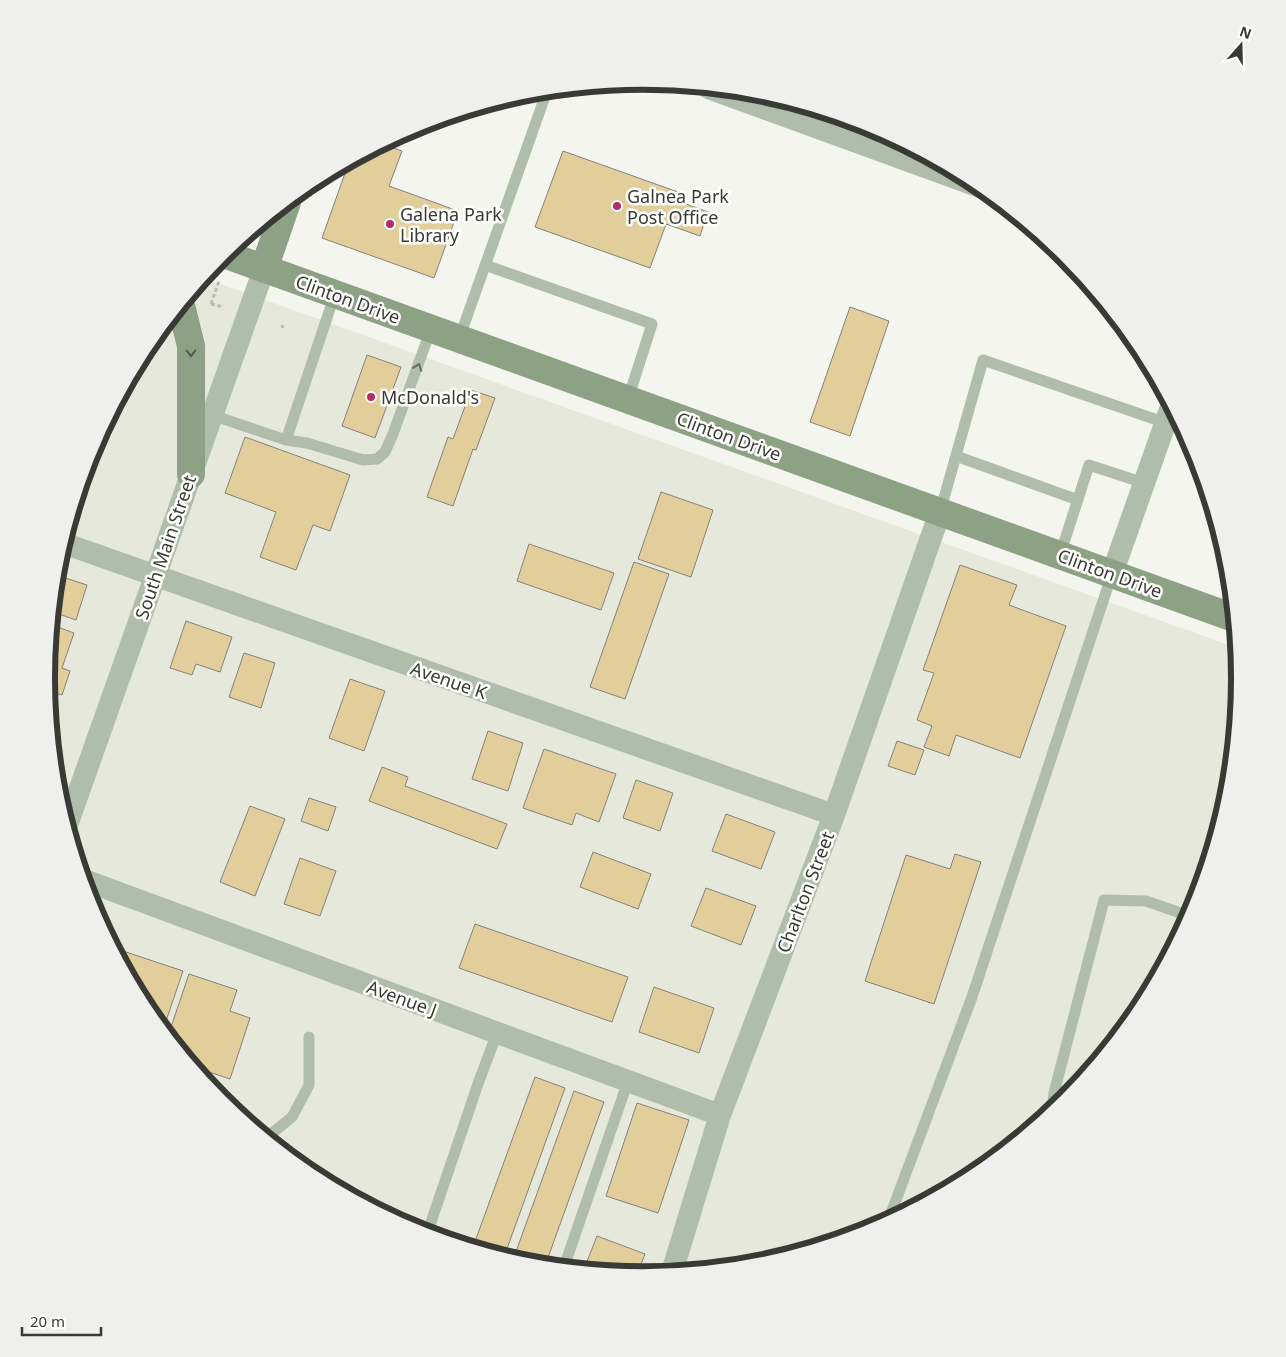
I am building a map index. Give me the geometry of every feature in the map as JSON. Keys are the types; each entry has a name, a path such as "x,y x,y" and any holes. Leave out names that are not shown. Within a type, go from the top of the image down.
{"main road":[{"path":"264,269 283,214"},
{"name":"Clinton Drive","path":"224,266 264,269 1227,616"},
{"path":"183,313 191,346 191,474"}],"street":[{"path":"738,99 946,174"},
{"name":"South Main Street","path":"71,814 264,269"},
{"path":"1112,574 1168,415"},
{"name":"Charlton Street","path":"674,1265 720,1116 834,815 940,512"},
{"name":"Avenue K","path":"70,546 834,815"},
{"name":"Avenue J","path":"92,883 720,1116"}],"lane":[{"path":"459,339 544,99"},
{"path":"485,265 652,324 628,400"},
{"path":"286,440 335,294"},
{"path":"212,415 286,440 307,443 363,460 378,459 385,452 393,434 431,329"},
{"path":"940,512 983,360 1168,415"},
{"path":"956,456 1078,500"},
{"path":"1060,555 1089,465 1144,483"},
{"path":"892,1211 972,997 1112,574"},
{"path":"1053,1099 1104,900 1146,901 1182,913"},
{"path":"430,1226 479,1081 498,1033"},
{"path":"271,1134 292,1117 309,1085 308,1037"},
{"path":"566,1261 628,1081"}],"path":[{"path":"211,304 221,269"}],"shaded area":[{"path":"211,280 1230,646 1230,717 1226,755 1220,793 1200,868 1170,939 1152,973 1132,1005 1085,1066 1031,1121 1001,1145 937,1188 903,1206 868,1222 795,1246 758,1255 681,1265 605,1265 566,1261 528,1255 454,1235 418,1222 349,1188 285,1145 255,1121 201,1066 177,1036 154,1005 116,939 86,868 75,831 66,793 56,717 56,640 60,602 66,564 86,489 116,418 134,384 154,352"}],"building":[{"name":"Galena Park Library","path":"391,147 402,151 389,186 458,211 434,278 322,238 346,171"},
{"name":"Galnea Park Post Office","path":"563,151 678,192 675,200 708,212 700,236 666,224 650,268 535,227"},
{"path":"850,307 889,321 850,436 810,422"},
{"name":"McDonald's","path":"367,355 401,367 375,438 342,426"},
{"path":"471,390 495,398 476,450 473,449 453,506 427,497 448,437 453,439"},
{"path":"245,437 350,475 330,531 313,525 296,570 260,557 276,512 225,493"},
{"path":"661,492 713,510 691,577 638,559"},
{"path":"529,544 614,573 601,610 517,581"},
{"path":"634,562 669,574 625,699 590,687"},
{"path":"960,565 1017,585 1009,605 1066,626 1020,758 956,735 949,756 924,747 932,726 917,720 934,673 923,670"},
{"path":"64,578 87,585 76,620 59,614"},
{"path":"186,621 232,637 220,672 196,664 192,675 170,668"},
{"path":"57,627 74,633 62,668 70,671 62,695 55,693"},
{"path":"244,653 275,663 261,708 229,697"},
{"path":"350,679 385,691 364,751 329,738"},
{"path":"488,731 523,743 508,791 472,779"},
{"path":"897,741 924,750 915,775 888,766"},
{"path":"544,749 616,774 599,822 576,813 572,825 523,808"},
{"path":"382,767 408,777 405,786 507,824 497,849 369,801"},
{"path":"636,780 673,793 660,831 623,818"},
{"path":"309,798 336,807 328,831 301,821"},
{"path":"250,806 285,819 255,896 220,882"},
{"path":"726,814 775,832 761,869 712,851"},
{"path":"593,852 651,874 638,909 580,887"},
{"path":"955,854 981,862 934,1004 865,981 906,855 950,869"},
{"path":"300,858 336,871 320,916 284,904"},
{"path":"706,888 756,906 741,945 691,926"},
{"path":"475,924 628,977 612,1022 459,968"},
{"path":"122,951 183,971 166,1021 154,1005"},
{"path":"189,974 237,990 230,1011 250,1018 230,1079 205,1071 171,1028"},
{"path":"654,987 714,1008 699,1053 639,1032"},
{"path":"535,1077 565,1088 507,1250 475,1241"},
{"path":"574,1091 604,1102 548,1258 516,1252"},
{"path":"637,1103 689,1120 658,1213 606,1196"},
{"path":"597,1236 645,1254 640,1266 586,1263"}],"place":[{"name":"Galnea Park Post Office","path":"617,206"},
{"name":"Galena Park Library","path":"390,224"},
{"name":"McDonald's","path":"371,397"}]}
